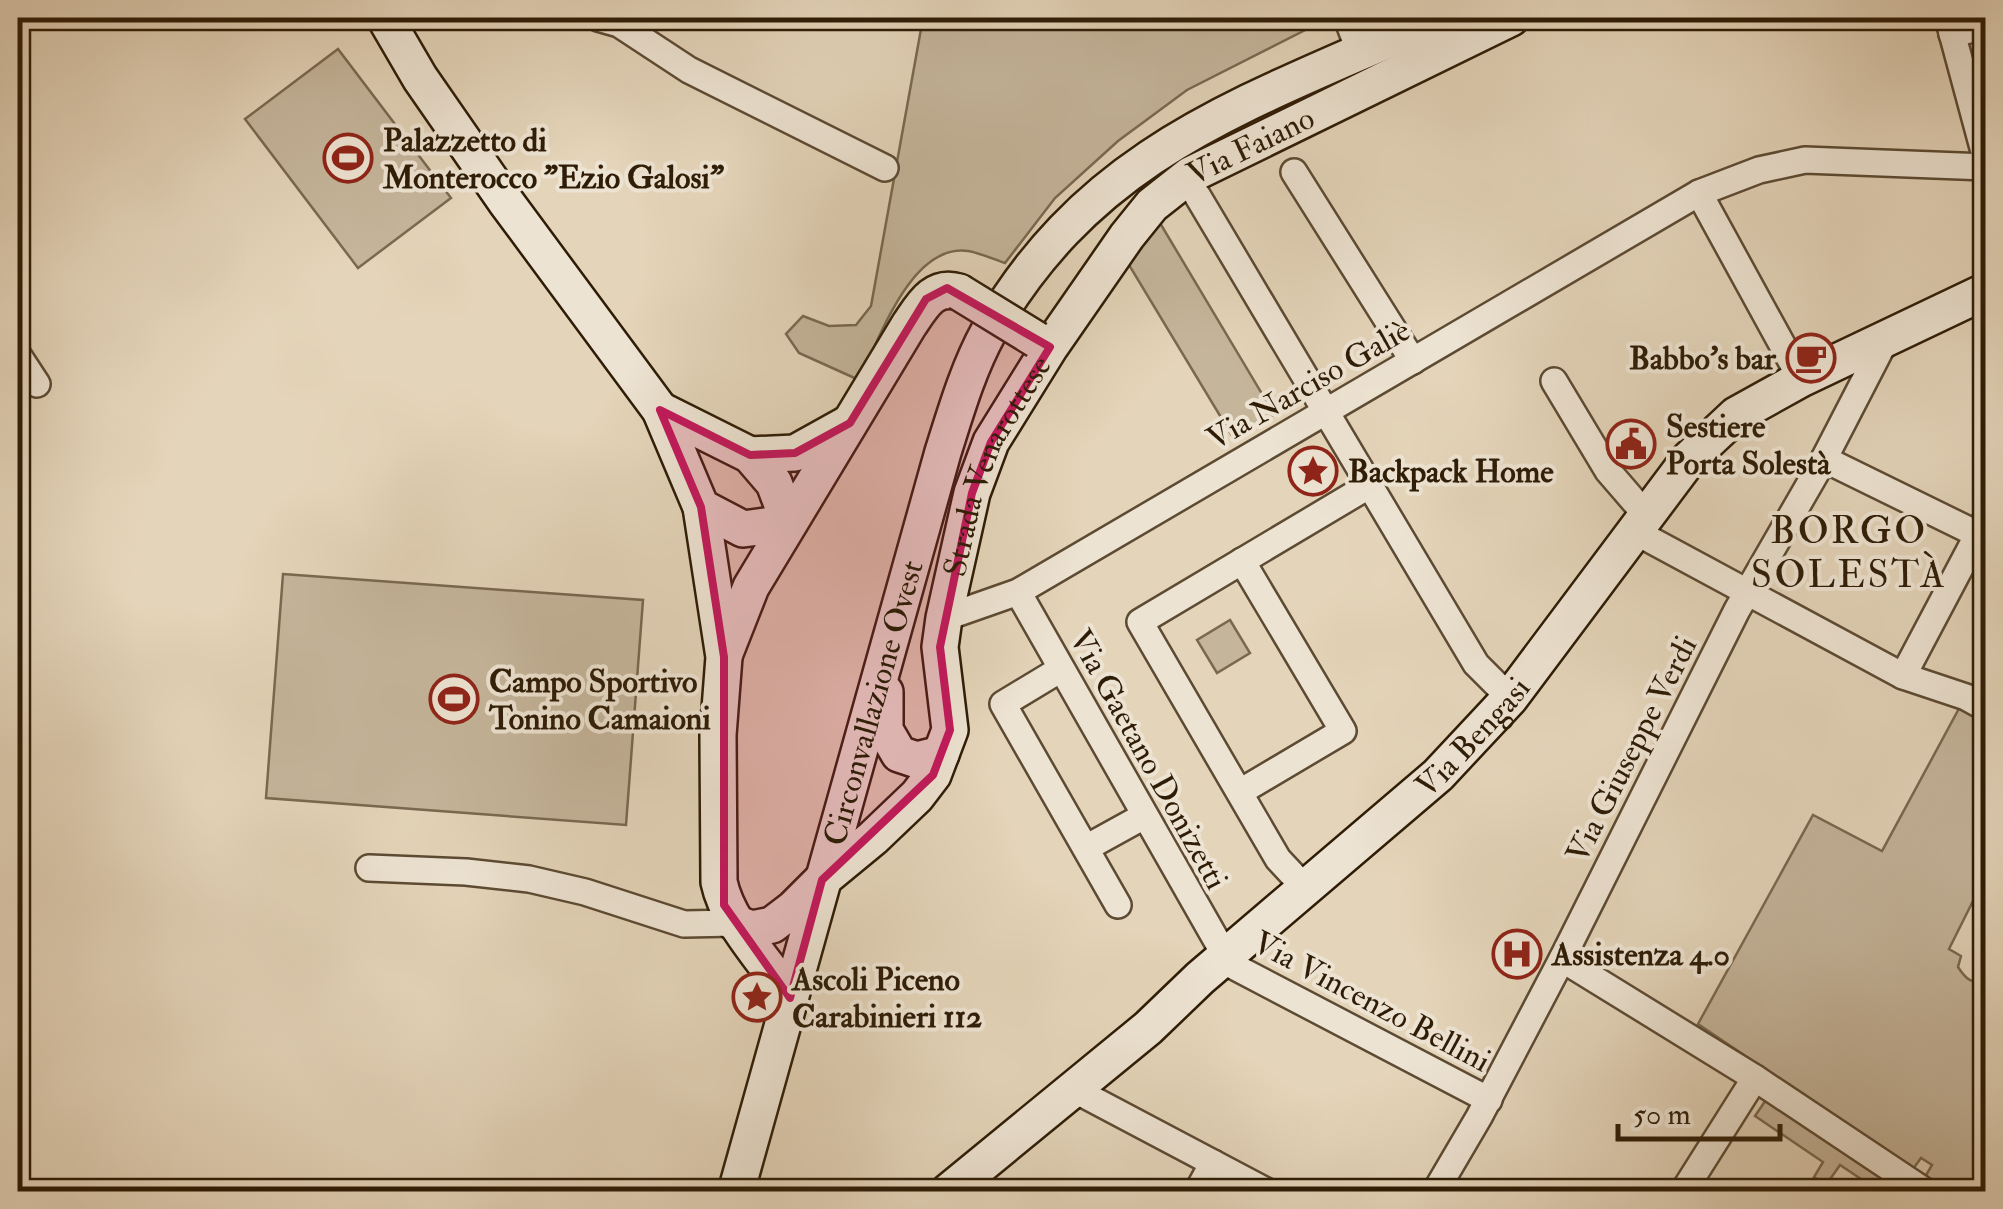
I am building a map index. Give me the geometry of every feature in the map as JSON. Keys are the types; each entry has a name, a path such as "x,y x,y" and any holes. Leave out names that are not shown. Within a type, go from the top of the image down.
{"main road":[{"name":"Strada Venarottese","path":"384,18 420,78 506,202 660,410 700,507 724,657 718,734 719,882 724,905 790,998"},
{"name":"Circonvallazione Ovest","path":"736,1192 964,384 989,332 1022,280 1058,236 1137,164 1208,120 1437,18"},
{"name":"Via Faiano","path":"1043,344 1152,205 1190,174 1512,18"},
{"name":"Strada Venarottese","path":"724,657 751,586 926,299 947,288 959,292 1043,344 978,476 944,618 940,647 950,730 933,775 917,796 794,909 772,925 752,928 735,923"},
{"name":"Via Bengasi","path":"948,1192 1075,1090 1438,775 1510,698 1690,459 1736,415 1986,291"},
{"name":"Strada Venarottese","path":"660,410 750,455 774,483 789,523"},
{"path":"750,455 795,452 850,423"},
{"path":"700,507 743,529 789,523"},
{"path":"885,666 885,730 899,754 918,760 941,754"}],"street":[{"path":"598,18 619,24 689,70 885,168"},
{"path":"1347,18 1360,53"},
{"path":"1986,26 1950,26 1986,158"},
{"name":"Via Narciso Galiè","path":"944,618 1018,592 1699,194 1759,170 1805,160 1986,167"},
{"path":"1294,172 1413,361"},
{"path":"1699,194 1801,380"},
{"path":"1197,195 1476,664 1510,698"},
{"name":"Via Giuseppe Verdi","path":"1435,1192 1562,959 1747,592 1824,459 1887,337"},
{"path":"18,355 37,384"},
{"path":"1554,382 1640,523 1761,602 1903,676 1966,697 1986,708"},
{"path":"1824,459 1982,527 1903,676"},
{"path":"1306,890 1284,870 1140,622 1370,486"},
{"path":"1240,792 1342,731 1242,561"},
{"name":"Via Gaetano Donizetti","path":"1018,592 1226,957"},
{"path":"1062,669 1003,704 1118,905"},
{"path":"1086,848 1144,816"},
{"path":"370,868 529,879 684,924 735,923"},
{"name":"Via Vincenzo Bellini","path":"1226,957 1235,967 1488,1100"},
{"path":"1562,959 1755,1078 1926,1192"},
{"path":"1683,1192 1755,1078"},
{"path":"1075,1090 1268,1192"},
{"path":"1196,1192 1213,1163"}],"highlighted area":[{"path":"947,288 1050,347 991,442 972,493 940,647 950,730 933,775 822,880 790,998 724,905 724,657 701,507 660,410 750,455 795,453 850,423 926,299"}],"shaded area":[{"path":"923,18 1329,18 1187,90 1118,141 1055,198 1005,263 968,251 948,253 930,262 914,278 887,319 859,380 799,353 786,334 803,316 829,326 856,325 871,306"},
{"name":"Palazzetto di Monterocco \"Ezio Galosi\"","path":"338,49 451,198 358,268 245,119"},
{"path":"1160,223 1274,414 1234,439 1126,260"},
{"name":"Campo Sportivo Tonino Camaioni","path":"283,574 643,600 626,825 266,798"},
{"path":"1230,620 1250,653 1217,673 1197,640"},
{"path":"1962,703 1985,716 1985,877 1949,949 1961,956 1958,967 1966,977 1985,981 1985,1191 1944,1191 1925,1177 1932,1165 1921,1158 1913,1169 1698,1024 1813,815 1882,851"},
{"path":"1770,1094 1910,1191 1879,1191 1840,1165 1826,1185 1814,1177 1823,1162 1755,1116"}],"place":[{"name":"Palazzetto di Monterocco \"Ezio Galosi\"","path":"348,158"},
{"name":"Babbo's bar","path":"1811,358"},
{"name":"Sestiere Porta Solestà","path":"1631,444"},
{"name":"Backpack Home","path":"1313,471"},
{"name":"Campo Sportivo Tonino Camaioni","path":"454,699"},
{"name":"Assistenza 4.0","path":"1517,954"},
{"name":"Ascoli Piceno Carabinieri 112","path":"757,997"}],"district":[{"name":"BORGO SOLESTÀ","path":"1849,552"}]}
